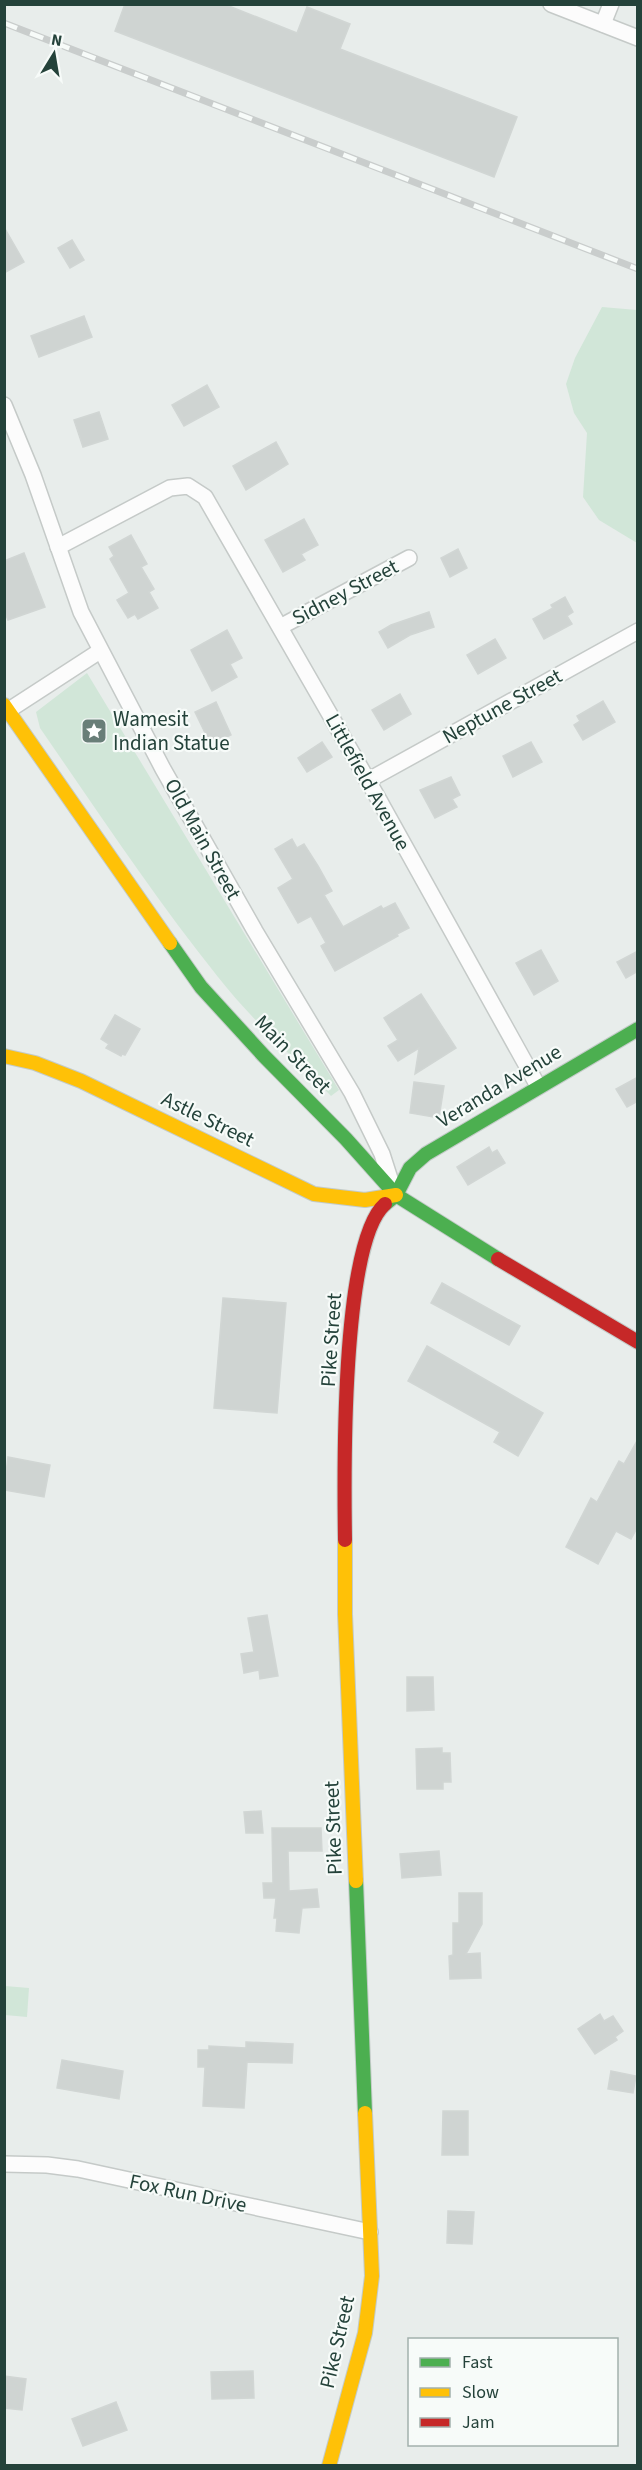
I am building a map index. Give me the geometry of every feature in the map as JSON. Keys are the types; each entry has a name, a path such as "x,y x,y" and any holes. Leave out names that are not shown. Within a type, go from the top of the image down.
{"street":[{"path":"551,4 638,38"},
{"path":"603,24 611,4"},
{"name":"Old Main Street","path":"4,405 81,612 100,651 255,931 352,1093 382,1154 396,1195"},
{"name":"Littlefield Avenue","path":"58,547 170,488 188,486 205,497 368,781 538,1086"},
{"name":"Sidney Street","path":"280,627 409,558"},
{"name":"Neptune Street","path":"368,781 638,631"},
{"path":"7,707 100,651"},
{"name":"Main Street","path":"7,707 201,987 264,1056 346,1139 396,1195 454,1234 638,1342"},
{"name":"Veranda Avenue","path":"396,1195 410,1168 426,1154 638,1029"},
{"name":"Astle Street","path":"4,1056 35,1063 81,1081 314,1194 364,1200 396,1195"},
{"name":"Pike Street","path":"329,2466 365,2333 372,2276 345,1614 344,1486 351,1330 361,1257 373,1221 382,1207 396,1195"},
{"name":"Fox Run Drive","path":"4,2164 47,2165 78,2169 370,2232"}],"green space":[{"path":"602,307 637,310 637,543 599,520 583,497 587,433 574,413 566,384 575,358"},
{"path":"87,673 339,1090 331,1096 231,993 194,947 40,728 36,712"},
{"path":"5,1986 29,1988 27,2017 5,2015"}],"building":[{"path":"125,4 224,4 297,33 307,7 350,24 340,49 517,117 494,177 115,31"},
{"path":"4,227 24,262 4,273"},
{"path":"72,240 84,260 70,268 58,248"},
{"path":"84,316 92,337 39,357 31,336"},
{"path":"207,385 219,407 184,426 172,405"},
{"path":"99,412 108,439 83,447 74,420"},
{"path":"276,442 288,464 246,490 233,466"},
{"path":"304,519 318,545 301,554 305,560 283,572 265,540"},
{"path":"131,535 147,564 141,567 154,589 149,592 158,608 138,619 135,614 128,618 117,600 129,593 110,559 114,556 109,547"},
{"path":"458,549 467,568 450,577 441,558"},
{"path":"24,553 45,607 8,620 4,610 4,561"},
{"path":"565,597 573,612 567,616 572,624 544,639 533,619 553,608 551,605"},
{"path":"429,612 434,627 410,635 388,648 379,632 391,625"},
{"path":"227,630 242,658 230,664 237,677 212,691 191,650"},
{"path":"495,639 506,658 478,674 467,655"},
{"path":"400,694 411,714 384,730 372,710"},
{"path":"603,701 615,722 583,740 574,725 580,721 577,716"},
{"path":"216,702 231,735 211,745 195,712"},
{"path":"322,742 332,757 307,772 298,758"},
{"path":"531,742 542,762 513,777 503,756"},
{"path":"451,777 460,795 452,799 457,807 435,818 420,790"},
{"path":"292,839 297,848 304,844 318,866 332,891 324,895 343,927 381,906 383,909 395,903 409,928 335,971 321,946 326,943 311,916 298,923 278,888 293,879 275,849"},
{"path":"541,950 558,981 534,995 516,963"},
{"path":"638,951 638,971 626,978 617,962"},
{"path":"421,994 456,1048 415,1074 419,1048 398,1061 388,1046 398,1040 384,1018"},
{"path":"115,1015 140,1029 125,1055 121,1056 106,1048 109,1044 101,1039"},
{"path":"638,1077 638,1101 627,1107 616,1089"},
{"path":"414,1082 444,1086 439,1118 410,1113"},
{"path":"489,1147 492,1153 497,1150 505,1163 468,1185 457,1167"},
{"path":"442,1283 520,1326 509,1345 431,1303"},
{"path":"223,1298 286,1303 277,1413 214,1408"},
{"path":"427,1346 543,1413 518,1456 494,1442 500,1432 408,1381"},
{"path":"638,1439 638,1526 631,1539 616,1531 598,1564 566,1547 591,1498 597,1502 619,1461 624,1464"},
{"path":"8,1457 50,1465 44,1497 4,1490"},
{"path":"267,1615 278,1676 260,1679 259,1670 244,1673 241,1654 254,1652 248,1618"},
{"path":"407,1677 433,1677 434,1710 407,1711"},
{"path":"442,1748 442,1753 450,1753 451,1782 443,1782 443,1789 417,1789 416,1749"},
{"path":"261,1811 263,1833 246,1833 244,1812"},
{"path":"272,1828 321,1828 322,1851 288,1851 289,1891 317,1889 319,1907 302,1908 299,1933 276,1931 277,1918 274,1918 276,1898 264,1898 263,1883 273,1883"},
{"path":"439,1851 441,1875 402,1878 400,1854"},
{"path":"459,1893 482,1893 482,1924 466,1954 480,1953 481,1978 450,1979 449,1956 453,1955 453,1923 459,1923"},
{"path":"600,2014 604,2021 613,2016 623,2031 615,2037 617,2040 595,2054 578,2029"},
{"path":"246,2042 293,2044 292,2063 247,2062 244,2108 203,2106 205,2067 198,2067 198,2050 209,2050 209,2046 246,2048"},
{"path":"62,2060 123,2071 119,2099 57,2088"},
{"path":"611,2071 636,2076 633,2093 608,2089"},
{"path":"443,2111 468,2111 468,2155 442,2155"},
{"path":"448,2211 474,2212 472,2244 447,2243"},
{"path":"253,2371 254,2398 212,2399 211,2372"},
{"path":"4,2376 26,2379 22,2410 4,2408"},
{"path":"116,2402 127,2430 83,2446 72,2419"}],"railway":[{"path":"4,23 638,269"}],"traffic: fast":[{"path":"170,943 201,987 264,1056 346,1139 396,1195 498,1259"},
{"path":"385,1204 396,1195 410,1168 426,1154 638,1029"},
{"path":"356,1881 365,2113"}],"traffic: slow":[{"path":"4,705 170,943"},
{"path":"4,1056 35,1063 81,1081 314,1194 365,1200 396,1195"},
{"path":"345,1540 345,1614 356,1881"},
{"path":"329,2466 365,2333 372,2276 365,2113"}],"traffic: jam":[{"path":"345,1540 346,1416 353,1311 360,1264 371,1227 385,1204"},
{"path":"498,1259 638,1342"}],"place":[{"name":"Wamesit Indian Statue","path":"94,731"}]}
